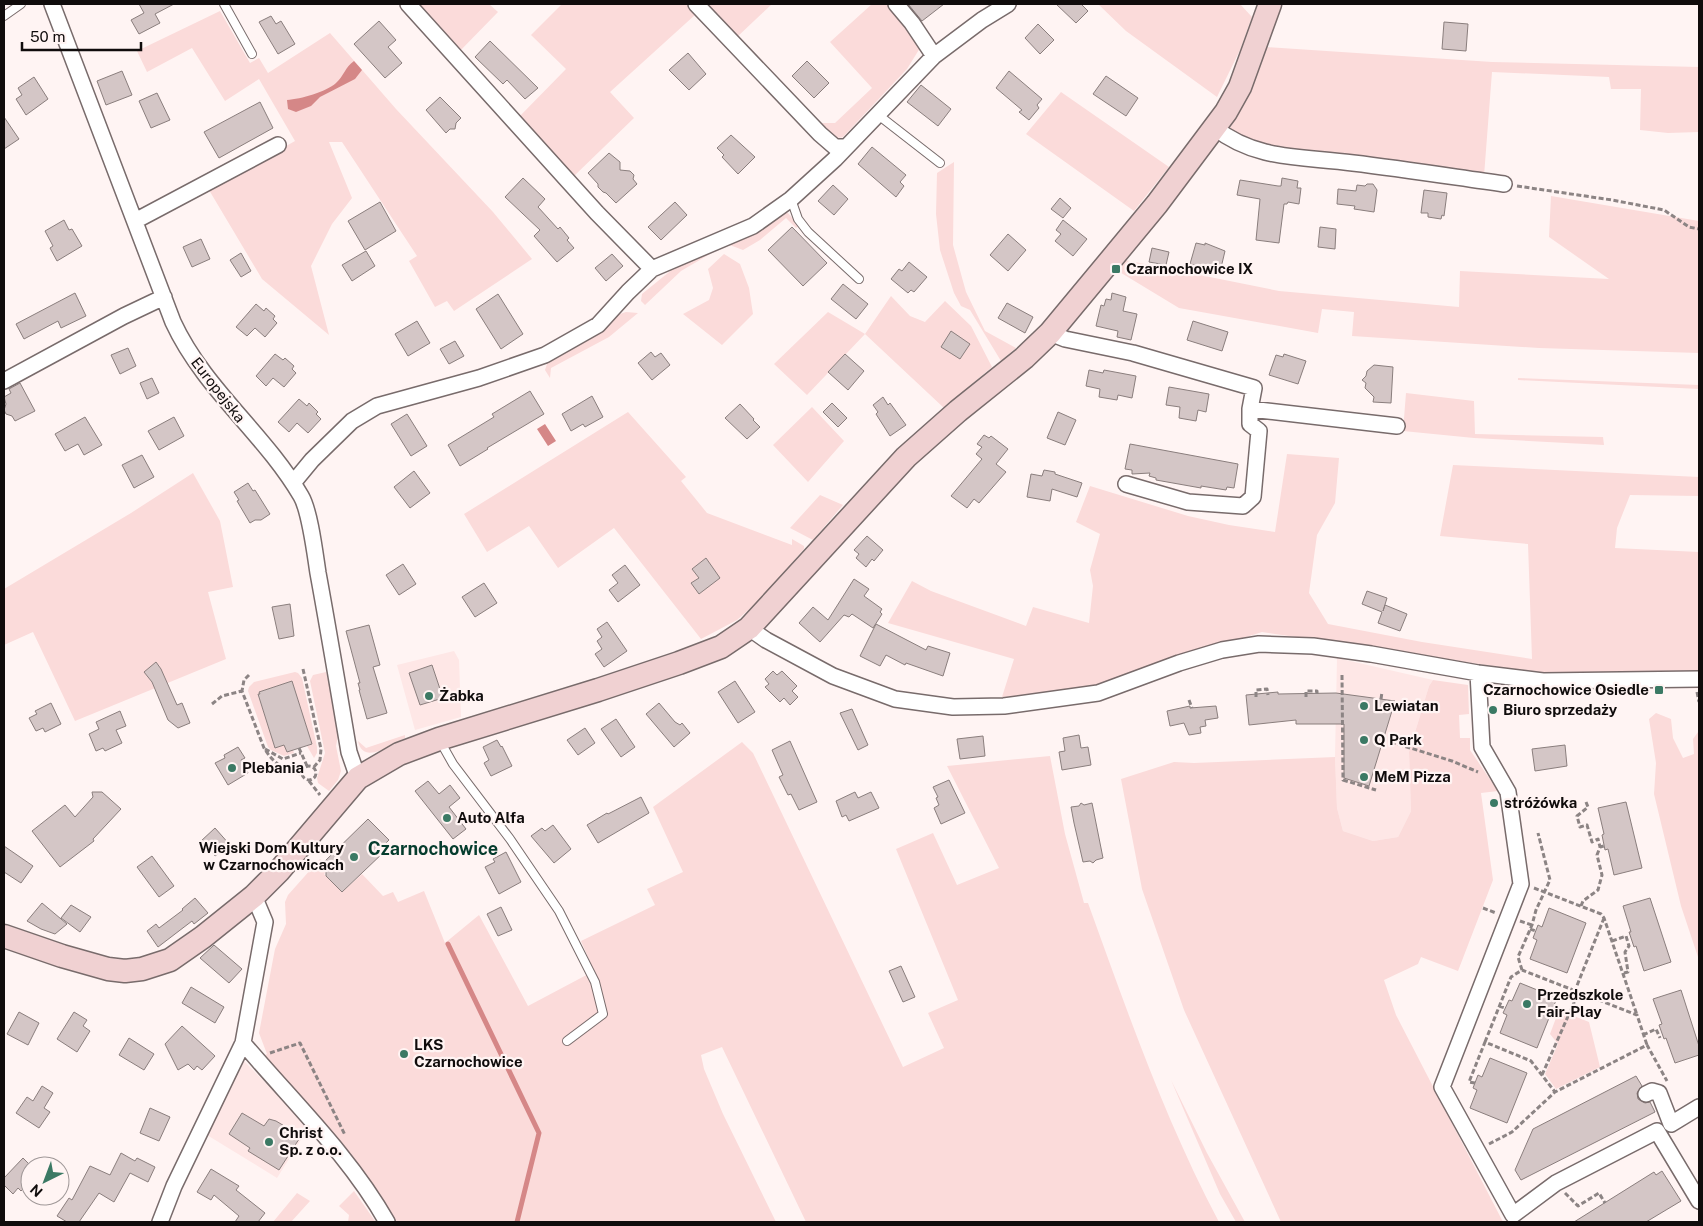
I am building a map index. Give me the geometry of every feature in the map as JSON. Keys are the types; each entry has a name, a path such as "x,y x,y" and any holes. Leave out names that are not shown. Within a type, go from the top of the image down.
{"street":[{"name":"Europejska","path":"52,4 183,344 196,364 230,407 276,459 302,498 309,521 349,752 358,778"},
{"path":"408,4 590,206 652,269"},
{"path":"696,4 820,134 836,147 846,147"},
{"path":"896,4 912,23 934,56"},
{"path":"293,483 312,460 352,421 377,406 479,378 545,355 598,325 652,269 753,226 791,199 846,147 934,56 982,20 1008,4"},
{"path":"4,936 62,956 108,969 125,971 142,969 170,960 254,896 279,871 358,778 398,754 439,739 679,663 721,646 749,628 906,456 1024,358 1050,333 1157,204 1215,128 1240,87 1270,4"},
{"path":"1215,128 1230,139 1254,150 1504,184"},
{"path":"135,221 278,145"},
{"path":"4,381 124,316 164,297"},
{"path":"1050,333 1065,339 1133,352 1254,388 1250,409 1250,424 1259,431 1253,497 1243,506 1188,502 1126,484"},
{"path":"1250,409 1397,426"},
{"path":"749,628 766,640 833,676 895,699 953,708 1004,706 1098,694 1222,650 1259,644 1313,646 1478,673 1543,681 1699,680"},
{"path":"1478,673 1482,747 1508,792 1521,884 1442,1087 1514,1218 1556,1183 1671,1124 1699,1107"},
{"path":"160,1222 174,1186 243,1043 265,922 254,896"},
{"path":"243,1043 333,1144 378,1206 387,1222"},
{"path":"1646,1094 1652,1091 1659,1093 1671,1124"},
{"path":"1657,1131 1699,1201"}],"lane":[{"path":"4,16 21,4"},
{"path":"224,4 252,54"},
{"path":"877,114 940,163"},
{"path":"791,199 798,219 808,232 859,279"},
{"path":"439,739 453,764 510,839 559,911 595,982 603,1014 567,1041"}],"path":[{"path":"1504,184 1612,200 1664,210 1689,227 1699,229"},
{"path":"303,669 321,749 320,760 314,768"},
{"path":"248,675 242,685 242,691 264,748 269,756 284,769 302,774"},
{"path":"1342,675 1343,780 1376,790"},
{"path":"1342,686 1346,687"},
{"path":"1258,696 1259,690 1267,689 1266,696"},
{"path":"212,704 222,696 242,691"},
{"path":"1307,696 1309,691 1314,691 1316,696"},
{"path":"1381,700 1382,692"},
{"path":"1189,700 1192,708"},
{"path":"1391,742 1500,778"},
{"path":"264,748 283,758 301,753"},
{"path":"299,748 307,766 314,768"},
{"path":"307,766 303,769 302,774 305,780 314,779 316,774 314,768"},
{"path":"310,780 318,794 324,798"},
{"path":"1581,906 1583,901 1598,890 1602,875 1597,855 1602,847 1598,839 1592,842 1587,825 1580,826 1578,822 1578,816 1588,807 1586,802"},
{"path":"1522,970 1518,957 1550,880 1538,833"},
{"path":"1521,884 1601,914 1604,918 1647,1045 1668,1082"},
{"path":"1542,1075 1568,1016 1577,992 1576,988 1604,918"},
{"path":"1530,929 1536,932"},
{"path":"1612,942 1626,936 1629,940 1629,946 1625,952 1628,972 1624,973"},
{"path":"1522,970 1637,1015"},
{"path":"1475,1083 1469,1082 1511,977 1522,970"},
{"path":"1499,1006 1505,1008"},
{"path":"1644,1035 1656,1029 1660,1032 1660,1038"},
{"path":"1485,1042 1531,1061 1555,1092"},
{"path":"268,1054 300,1043 346,1136"},
{"path":"1477,1150 1512,1132 1555,1092 1647,1045"},
{"path":"1556,1183 1578,1206 1599,1193 1605,1203"}],"shaded area":[{"path":"414,4 489,4 498,12 458,53"},
{"path":"562,4 686,4 696,14 610,92 634,118 573,177 518,118 566,69 531,35"},
{"path":"704,4 772,4 736,38"},
{"path":"872,4 888,4 911,32 920,48 907,69 843,137 835,137 828,134 816,123 835,123 872,88 830,42"},
{"path":"1098,4 1240,4 1252,17 1240,50 1217,97 1126,31"},
{"path":"220,11 250,63 259,58 268,73 330,33 396,109 493,212 532,259 454,311 447,301 435,307 409,261 417,256 342,142 329,142 352,198 332,224 311,266 329,335 262,279 209,190 295,141 259,79 225,101 192,48 147,72 137,51"},
{"path":"1265,47 1492,62 1699,67 1699,132 1668,133 1640,130 1641,89 1611,89 1609,77 1492,72 1484,176 1254,148 1231,135 1230,128 1254,80"},
{"path":"354,61 362,70 355,79 320,97 311,106 296,112 288,109 287,100 313,94 332,86"},
{"path":"1061,92 1169,167 1134,211 1026,134"},
{"path":"954,162 953,245 966,292 985,331 1016,348 1001,361 970,310 961,306 954,293 940,250 936,214 937,173"},
{"path":"1551,196 1699,221 1699,353 1539,348 1352,336 1354,312 1322,309 1318,333 1179,308 1113,268 1120,259 1279,291 1459,307 1460,271 1609,279 1549,237"},
{"path":"782,213 788,213 799,226 796,228 786,218 760,240 743,250 727,244 681,271 645,305 641,301 642,294 674,268"},
{"path":"724,254 740,264 749,288 753,314 722,345 683,314 709,300 713,288 708,269"},
{"path":"891,296 910,316 925,322 945,301 971,326 992,367 944,408 865,334"},
{"path":"626,312 638,313 609,337 551,368 550,378 545,370 548,361 575,347 615,317"},
{"path":"828,312 865,334 807,395 774,364"},
{"path":"1518,378 1699,385 1699,389 1518,380"},
{"path":"1406,393 1474,401 1475,434 1603,437 1604,445 1474,438 1403,431"},
{"path":"812,407 844,441 808,482 773,445"},
{"path":"628,412 686,477 681,481 707,513 792,545 792,539 804,546 804,549 761,599 737,620 701,639 614,528 558,568 529,526 487,552 464,514"},
{"path":"545,424 556,441 548,446 537,429"},
{"path":"1287,454 1339,458 1335,503 1317,535 1309,593 1328,624 1422,642 1532,659 1528,544 1440,536 1453,465 1699,477 1699,496 1630,495 1617,528 1615,548 1699,552 1699,675 1533,672 1262,632 1075,692 1002,697 1014,659 888,623 912,581 931,591 1026,626 1033,607 1089,623 1093,586 1090,570 1100,534 1076,522 1090,486 1188,516 1275,532"},
{"path":"193,473 220,521 233,587 208,592 226,659 75,721 33,632 4,645 4,589 131,513"},
{"path":"820,495 843,505 813,540 790,528"},
{"path":"454,651 459,660 461,717 415,730 397,665"},
{"path":"1337,658 1433,680 1429,686 1409,752 1411,811 1398,837 1373,841 1343,831 1337,808 1335,757"},
{"path":"295,672 302,678 317,747 317,753 314,758 307,746 312,744 292,681 259,692 260,694 258,695 275,747 284,745 287,752 293,750 294,753 284,756 268,747 248,691 254,682"},
{"path":"326,672 336,710 339,730 336,746 341,771 338,780 329,791 318,783 317,778 325,753 310,681 313,675"},
{"path":"1433,680 1468,685 1469,714 1459,715 1460,738 1470,738 1470,750 1498,791 1481,793 1493,880 1458,971 1421,957 1418,964 1384,980 1396,1015 1503,1222 1281,1222 1184,1010 1142,889 1121,779 1174,762 1194,763 1335,757 1337,808 1343,831 1373,841 1398,837 1411,811 1409,752 1429,686"},
{"path":"1656,713 1671,719 1673,738 1683,758 1694,754 1693,739 1698,732 1699,735 1699,960 1681,906 1654,794 1656,763 1649,719"},
{"path":"405,735 405,738 393,745 372,753 366,752 361,748 358,741 366,748"},
{"path":"742,742 753,753 903,1067 944,1048 928,1013 958,1000 896,849 933,833 957,885 999,868 947,766 1050,756 1065,834 1084,903 1088,903 1164,1105 1199,1183 1219,1222 806,1222 722,1047 701,1055 704,1069 723,1114 776,1222 391,1222 262,1057 267,1054 259,1033 275,949 286,924 285,902 288,895 320,859 330,868 324,874 342,892 362,874 383,896 393,892 398,902 424,891 445,943 479,915 528,1006 594,971 581,941 655,905 647,889 683,872 653,807"},
{"path":"1559,1010 1589,1022 1600,1067 1556,1089 1545,1074 1558,1044 1550,1034"},
{"path":"244,1061 309,1127 277,1178 207,1135"},
{"path":"1171,1080 1207,1153 1245,1222 1236,1222 1220,1194"},
{"path":"354,1191 374,1222 348,1222 349,1215 339,1206"},
{"path":"297,1193 310,1201 291,1222 273,1222"}],"building":[{"path":"139,4 174,4 155,14 160,23 139,34 131,20 144,13"},
{"path":"908,4 944,4 922,21"},
{"path":"1056,4 1081,4 1088,11 1076,23"},
{"path":"271,16 276,24 281,21 295,44 278,54 259,22"},
{"path":"379,21 396,40 388,47 402,63 385,78 354,44"},
{"path":"1444,22 1468,24 1466,51 1442,49"},
{"path":"1038,24 1054,40 1040,54 1025,38"},
{"path":"490,41 538,88 525,99 507,80 503,84 475,57"},
{"path":"688,53 706,74 689,90 669,70"},
{"path":"807,61 829,83 814,98 792,76"},
{"path":"122,71 132,95 106,105 97,81"},
{"path":"1009,71 1042,99 1037,105 1039,108 1029,120 1019,112 1022,110 996,88"},
{"path":"1106,76 1138,98 1126,116 1093,94"},
{"path":"34,77 48,99 26,115 16,99 22,95 18,88"},
{"path":"921,85 951,109 938,126 907,102"},
{"path":"157,93 170,120 151,128 139,101"},
{"path":"440,97 461,118 456,123 455,129 450,129 446,133 426,110"},
{"path":"260,102 273,128 219,158 204,132"},
{"path":"4,117 19,139 4,149"},
{"path":"731,135 755,157 738,174 722,157 724,155 717,148"},
{"path":"872,147 906,175 900,182 904,186 896,197 858,164"},
{"path":"609,153 620,162 620,170 630,171 634,175 633,179 637,184 616,203 598,187 598,184 588,173"},
{"path":"523,178 545,199 538,207 558,229 560,227 574,248 557,262 534,236 540,230 505,197"},
{"path":"1282,178 1298,181 1297,188 1301,188 1299,204 1288,202 1284,204 1279,243 1256,240 1260,199 1237,195 1240,180 1281,186"},
{"path":"1373,184 1377,190 1374,212 1354,209 1355,206 1337,204 1338,189 1356,191 1357,185 1365,186"},
{"path":"833,185 848,199 834,215 818,201"},
{"path":"1424,190 1447,193 1444,216 1442,215 1441,219 1428,217 1428,213 1421,213"},
{"path":"1060,198 1071,208 1063,218 1051,209"},
{"path":"380,202 396,231 365,250 348,221"},
{"path":"675,202 687,215 661,240 648,227"},
{"path":"64,220 69,230 72,229 82,246 57,261 50,248 53,246 45,231"},
{"path":"1063,220 1087,239 1073,256 1055,241 1061,234 1056,230"},
{"path":"792,227 827,263 803,286 768,250"},
{"path":"1320,227 1336,229 1335,249 1318,247"},
{"path":"1008,234 1026,250 1008,271 990,255"},
{"path":"201,239 210,259 192,267 183,247"},
{"path":"1196,243 1205,245 1205,243 1225,251 1220,272 1190,264"},
{"path":"1152,248 1169,252 1166,265 1149,262"},
{"path":"366,251 375,266 352,281 342,265"},
{"path":"241,253 251,271 241,277 230,260"},
{"path":"612,254 623,266 606,281 595,268"},
{"path":"909,262 927,277 914,292 911,290 908,293 891,279 899,269 902,271"},
{"path":"843,284 868,304 856,319 831,299"},
{"path":"75,293 86,316 61,328 58,321 24,339 16,324"},
{"path":"1112,293 1126,297 1123,311 1137,314 1131,340 1117,337 1118,331 1096,326 1101,305 1104,306 1106,299 1111,300"},
{"path":"498,294 523,334 501,349 476,309"},
{"path":"1007,303 1033,317 1025,333 998,318"},
{"path":"256,304 264,311 266,308 275,316 273,319 277,323 265,337 255,328 247,336 236,327"},
{"path":"417,321 430,343 408,356 395,334"},
{"path":"1193,321 1228,332 1222,351 1187,340"},
{"path":"951,331 970,344 960,359 941,347"},
{"path":"455,341 464,356 449,364 440,349"},
{"path":"128,348 136,366 120,374 111,355"},
{"path":"651,352 655,357 661,353 670,365 652,380 638,363"},
{"path":"275,354 283,360 285,358 294,366 292,369 296,373 284,387 273,378 266,386 256,376"},
{"path":"845,354 864,371 848,390 828,372"},
{"path":"1284,354 1306,361 1298,384 1269,375 1276,355 1283,357"},
{"path":"1374,365 1393,367 1391,403 1373,402 1374,397 1365,388 1366,383 1362,380 1366,376 1367,371"},
{"path":"1089,370 1103,373 1104,370 1136,376 1132,398 1118,395 1117,400 1099,397 1100,389 1086,386"},
{"path":"152,378 159,393 147,399 140,383"},
{"path":"20,383 35,411 15,421 4,410 6,404 4,397 11,393 9,389"},
{"path":"1169,387 1209,394 1206,412 1198,410 1196,421 1179,418 1180,407 1166,405"},
{"path":"530,391 544,414 460,466 448,445 494,417 492,414"},
{"path":"592,396 603,417 585,427 583,424 571,431 562,414"},
{"path":"883,397 888,405 890,403 906,425 890,436 876,414 878,412 873,405"},
{"path":"299,399 307,406 309,403 318,412 316,414 321,419 308,433 297,423 289,432 278,422"},
{"path":"832,403 847,418 838,427 823,412"},
{"path":"740,404 760,427 747,439 725,418"},
{"path":"1058,412 1076,420 1065,445 1047,438"},
{"path":"407,414 427,446 411,456 391,424"},
{"path":"85,417 102,445 84,455 78,444 65,451 55,434"},
{"path":"174,417 184,436 159,450 148,431"},
{"path":"984,435 989,438 991,436 1008,449 996,464 1006,472 979,503 974,499 967,508 951,496 982,459 976,454 982,447 977,444"},
{"path":"1130,444 1238,464 1234,488 1227,487 1226,490 1201,486 1201,488 1156,480 1156,478 1149,476 1150,473 1132,474 1132,470 1125,469"},
{"path":"142,455 154,477 134,488 122,465"},
{"path":"1044,470 1055,472 1055,474 1082,483 1077,497 1052,489 1050,501 1027,497 1031,474 1042,476"},
{"path":"414,471 430,493 410,508 394,487"},
{"path":"248,483 253,491 255,490 270,514 261,520 255,520 250,523 234,492"},
{"path":"867,536 883,550 866,567 856,558 859,554 854,550"},
{"path":"706,558 720,578 699,594 691,583 699,578 692,569"},
{"path":"403,564 416,584 399,595 386,575"},
{"path":"625,565 640,585 618,602 609,590 618,583 612,575"},
{"path":"854,579 869,589 864,596 882,609 880,612 882,614 873,628 852,614 849,617 844,615 820,642 799,623 813,607 828,620"},
{"path":"484,583 497,603 475,617 462,597"},
{"path":"1367,591 1387,598 1383,611 1385,605 1407,614 1400,631 1378,623 1382,612 1362,604"},
{"path":"290,604 294,636 279,639 272,607"},
{"path":"607,622 627,651 604,667 595,654 602,649 597,641 602,637 597,629"},
{"path":"876,624 926,650 928,646 950,653 943,676 906,663 905,665 886,655 880,666 860,656"},
{"path":"369,625 380,665 373,667 387,713 367,719 359,690 358,683 360,683 346,631"},
{"path":"156,662 177,705 182,703 190,723 178,728 168,720 152,682 144,672"},
{"path":"432,665 443,698 420,705 409,673"},
{"path":"773,671 777,675 782,671 797,686 792,691 798,697 790,705 784,698 780,702 765,687 769,684 765,679"},
{"path":"292,681 312,744 287,752 284,745 275,748 258,694 260,694 259,692"},
{"path":"735,681 755,712 738,723 718,692"},
{"path":"1278,692 1278,694 1336,693 1395,701 1369,786 1344,778 1344,724 1296,724 1296,720 1249,725 1246,695"},
{"path":"51,703 61,724 45,732 43,728 36,731 29,718 37,714 35,711"},
{"path":"659,703 675,722 680,725 682,723 690,733 674,747 646,714"},
{"path":"1190,706 1190,708 1216,706 1218,718 1205,720 1206,726 1200,727 1201,733 1189,735 1184,723 1170,726 1167,711"},
{"path":"852,709 868,745 858,750 840,713"},
{"path":"120,711 126,726 116,730 122,743 105,751 103,748 96,751 89,734 99,729 96,722"},
{"path":"616,719 635,747 621,757 601,729"},
{"path":"585,728 595,743 578,755 567,740"},
{"path":"1079,735 1081,748 1088,747 1091,765 1062,770 1059,752 1065,751 1063,738"},
{"path":"983,736 985,756 960,759 957,739"},
{"path":"497,740 512,766 491,776 484,763 489,760 483,747"},
{"path":"790,741 817,802 799,810 791,794 788,795 779,777 783,775 772,750"},
{"path":"1565,745 1567,766 1535,771 1532,749"},
{"name":"Plebania","path":"238,747 245,758 241,760 248,773 228,785 215,763 225,758 224,755"},
{"path":"949,780 965,813 941,824 934,808 939,805 936,798 938,797 933,787"},
{"name":"Auto Alfa","path":"428,781 439,794 450,785 460,798 449,807 466,829 453,839 415,791"},
{"path":"92,792 102,792 121,809 93,839 94,841 60,867 32,831 65,805 75,817 93,797"},
{"path":"855,792 858,798 871,792 879,808 849,821 846,815 842,817 836,801"},
{"path":"641,797 649,813 598,843 587,825"},
{"path":"1626,802 1642,868 1614,875 1608,849 1605,850 1602,835 1604,834 1598,808"},
{"path":"1081,803 1084,805 1092,803 1103,858 1093,863 1090,861 1083,862 1074,823 1071,807 1079,806"},
{"name":"Wiejski Dom Kultury w Czarnochowicach","path":"368,819 389,840 381,848 385,851 342,892 326,876 326,871 330,868 324,862"},
{"path":"553,825 571,849 554,863 531,836 542,828 545,831"},
{"path":"215,828 230,845 215,856 201,841"},
{"path":"4,846 33,866 21,883 4,872"},
{"path":"506,852 521,882 499,894 485,867 495,862 493,859"},
{"path":"152,856 174,886 159,897 137,867"},
{"path":"195,898 208,913 194,924 192,921 158,947 147,931 156,924 159,928 183,910"},
{"path":"1650,898 1671,962 1644,971 1636,946 1634,947 1629,932 1631,932 1623,906"},
{"path":"42,903 67,924 55,934 27,921"},
{"path":"71,905 91,917 80,932 61,918"},
{"path":"501,907 512,930 498,936 487,914"},
{"path":"1549,908 1586,923 1567,973 1530,959 1537,940 1533,938 1538,925 1542,927"},
{"path":"214,945 242,969 229,983 200,958"},
{"path":"901,966 915,997 903,1002 889,971"},
{"path":"1520,983 1557,998 1537,1048 1500,1033 1507,1015 1503,1013 1509,1000 1512,1001"},
{"path":"191,987 224,1007 215,1023 182,1003"},
{"path":"1681,990 1699,1046 1699,1055 1675,1063 1659,1025 1662,1024 1653,999"},
{"path":"19,1012 39,1023 28,1045 7,1034"},
{"path":"74,1012 87,1020 83,1026 90,1031 77,1052 57,1039"},
{"path":"182,1026 215,1056 202,1070 197,1066 194,1070 188,1064 178,1070 165,1044"},
{"path":"129,1038 154,1054 144,1070 119,1055"},
{"path":"1490,1058 1527,1073 1507,1123 1470,1108 1477,1090 1473,1088 1478,1075 1482,1077"},
{"path":"1636,1076 1642,1086 1637,1093 1638,1099 1645,1103 1650,1102 1655,1112 1521,1180 1515,1170 1533,1129"},
{"path":"42,1086 53,1093 44,1108 50,1112 39,1128 16,1113 27,1097 33,1101"},
{"path":"150,1108 170,1117 159,1141 140,1133"},
{"name":"Christ Sp. z o.o.","path":"242,1113 264,1126 269,1119 276,1121 301,1136 279,1170 248,1151 250,1148 229,1134"},
{"path":"121,1153 135,1161 137,1158 155,1167 148,1182 130,1173 114,1202 99,1193 79,1222 67,1222 57,1216 64,1206 70,1206 70,1199 72,1200 90,1166 110,1175"},
{"path":"20,1161 20,1190 18,1188 13,1194 4,1185 4,1178"},
{"path":"211,1169 239,1186 236,1190 265,1213 258,1222 235,1222 239,1216 214,1195 211,1200 197,1192"},
{"path":"1662,1171 1681,1201 1646,1222 1574,1222 1654,1172 1656,1175"}],"waterway":[{"path":"448,944 539,1133 517,1222"}],"place":[{"name":"Czarnochowice IX","path":"1116,269"},
{"name":"Czarnochowice Osiedle","path":"1659,690"},
{"name":"Żabka","path":"429,696"},
{"name":"Lewiatan","path":"1364,706"},
{"name":"Biuro sprzedaży","path":"1493,710"},
{"name":"Q Park","path":"1364,740"},
{"name":"Plebania","path":"232,768"},
{"name":"MeM Pizza","path":"1364,777"},
{"name":"stróżówka","path":"1494,803"},
{"name":"Auto Alfa","path":"447,818"},
{"name":"Wiejski Dom Kultury w Czarnochowicach","path":"354,857"},
{"name":"Przedszkole Fair-Play","path":"1527,1004"},
{"name":"LKS Czarnochowice","path":"404,1054"},
{"name":"Christ Sp. z o.o.","path":"269,1142"}],"district":[{"name":"Czarnochowice","path":"433,849"}]}
